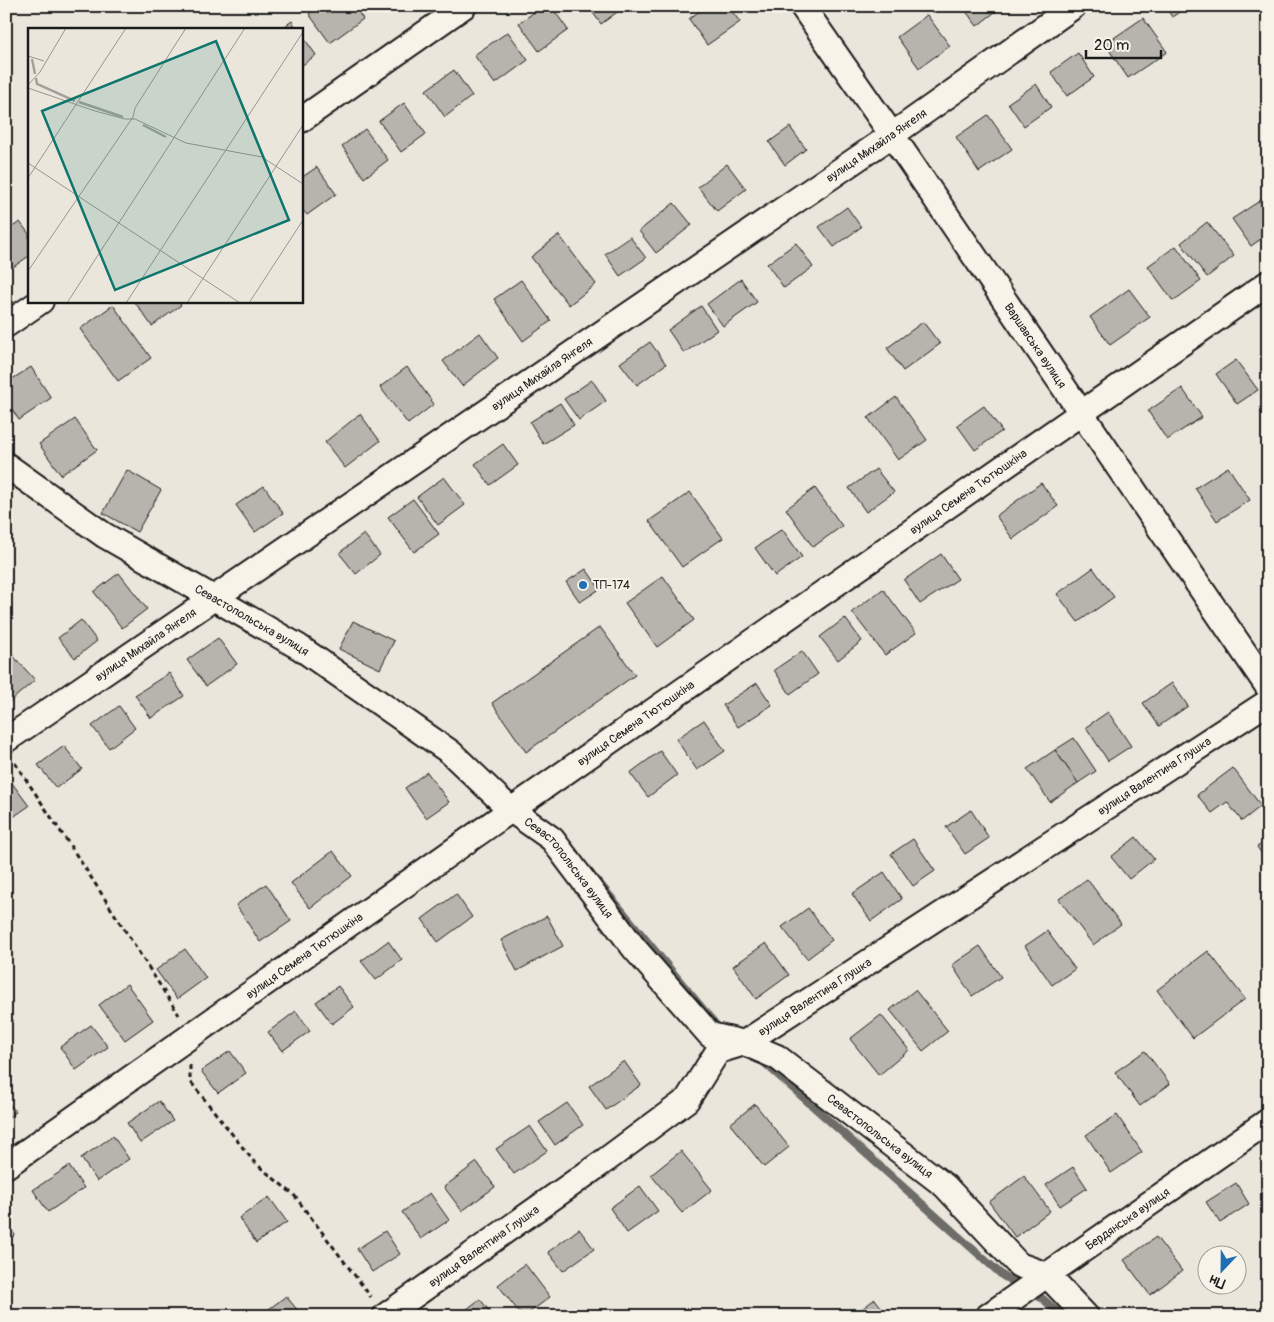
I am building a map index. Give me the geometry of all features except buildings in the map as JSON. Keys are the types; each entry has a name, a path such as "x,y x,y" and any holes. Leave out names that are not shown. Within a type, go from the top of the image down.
{"street":[{"path":"302,119 464,6"},
{"name":"Варшавська вулиця","path":"802,6 1268,687"},
{"name":"вулиця Михайла Янгеля","path":"6,740 892,135 1074,6"},
{"name":"вулиця Семена Тютюшкіна","path":"6,1166 511,810 1268,283"},
{"path":"6,325 40,302"},
{"name":"Севастопольська вулиця","path":"6,465 104,535 299,647 450,752 511,810 552,839 634,948 710,1035 744,1043 777,1057 945,1186 1019,1265 1047,1275 1086,1316"},
{"name":"вулиця Валентина Глушка","path":"385,1316 606,1160 687,1100 718,1051 744,1043 1268,702"},
{"name":"Бердянська вулиця","path":"988,1316 1268,1122"}],"waterway":[{"path":"596,879 717,1026"},
{"path":"760,1059 1003,1276 1043,1299 1062,1316"}],"place":[{"name":"ТП-174","path":"583,585"}]}
